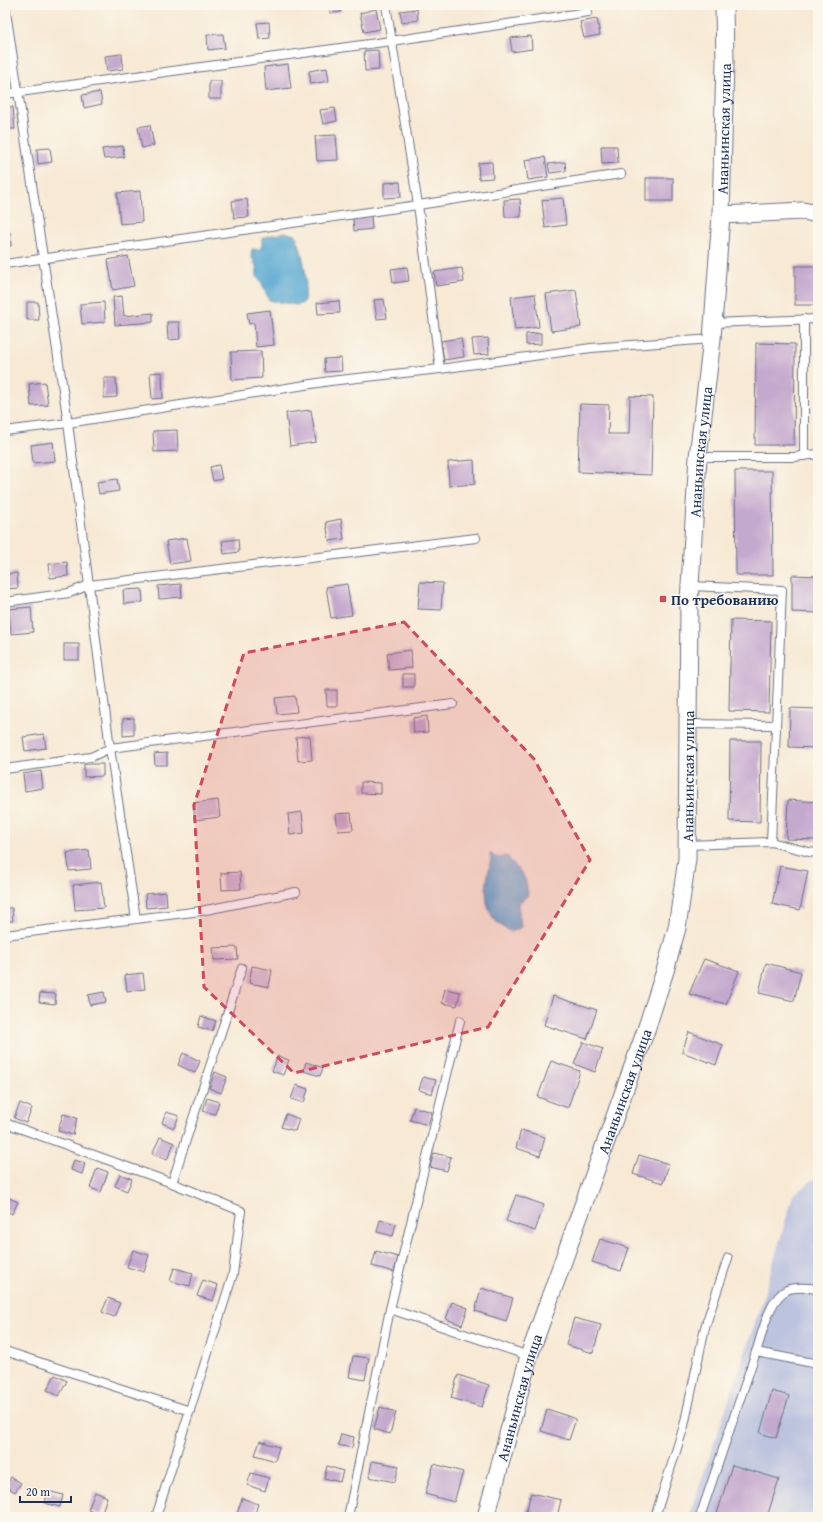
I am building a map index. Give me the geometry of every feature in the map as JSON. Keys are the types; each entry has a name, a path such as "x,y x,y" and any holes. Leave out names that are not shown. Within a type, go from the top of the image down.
{"street":[{"name":"Ананьинская улица","path":"486,1517 529,1356 646,1030 677,928 687,859 690,586 698,457 712,331 721,215 725,62 724,5"},
{"path":"721,215 803,211 818,214"}],"lane":[{"path":"5,5 42,259 68,423 110,748 136,919"},
{"path":"386,5 418,205 440,369"},
{"path":"5,94 391,41 588,12"},
{"path":"5,264 418,205 621,174"},
{"path":"804,319 804,456"},
{"path":"5,431 68,423 330,381 440,369 712,331 804,319 818,319"},
{"path":"698,457 804,456 818,454"},
{"path":"5,602 69,593 89,585 476,538"},
{"path":"690,586 782,590 771,842"},
{"path":"5,769 91,757 110,748 453,704"},
{"path":"688,724 776,725"},
{"path":"687,845 771,842 818,853"},
{"path":"5,935 201,911 296,892"},
{"path":"172,1183 242,968"},
{"path":"348,1517 390,1309 460,1021"},
{"path":"5,1123 172,1183 241,1211 233,1274 156,1517"},
{"path":"655,1517 684,1426 705,1327 728,1258"},
{"path":"700,1517 772,1306 779,1296 787,1289 818,1289"},
{"path":"390,1309 529,1356"},
{"path":"5,1351 190,1411"},
{"path":"756,1352 818,1364"}],"highlighted area":[{"path":"404,622 534,759 590,860 488,1027 294,1073 204,987 194,805 244,653"}],"shaded area":[{"path":"818,1176 818,1517 689,1517 761,1305 793,1195"}],"water":[{"path":"284,232 296,235 305,269 306,286 303,303 296,305 269,300 263,285 257,278 257,268 251,255 252,249 259,250 262,246 262,239 267,236"},
{"path":"491,853 495,857 508,857 526,881 528,895 518,904 521,927 515,930 506,930 496,921 491,914 488,905 486,887 491,858 489,855"}],"building":[{"path":"329,5 340,5 341,12 330,13"},
{"path":"376,9 380,29 364,32 360,13"},
{"path":"417,9 418,20 402,23 400,11"},
{"path":"597,19 600,35 584,38 580,22"},
{"path":"269,22 270,38 259,39 257,23"},
{"path":"223,34 225,48 208,50 207,35"},
{"path":"531,36 532,49 512,52 510,38"},
{"path":"378,50 379,70 365,71 364,51"},
{"path":"122,54 123,69 107,71 105,56"},
{"path":"288,64 291,88 266,91 264,67"},
{"path":"327,68 329,81 311,84 309,71"},
{"path":"209,81 221,81 221,99 209,99"},
{"path":"100,92 102,104 84,108 82,95"},
{"path":"5,107 13,107 15,129 5,129"},
{"path":"335,108 337,121 323,124 320,110"},
{"path":"150,125 154,145 142,148 138,127"},
{"path":"336,135 338,160 317,161 315,136"},
{"path":"123,146 124,157 104,159 102,149"},
{"path":"601,146 617,146 618,163 602,164"},
{"path":"50,148 52,162 38,164 37,149"},
{"path":"545,157 548,177 528,180 525,160"},
{"path":"492,162 493,178 479,179 478,163"},
{"path":"565,162 566,171 550,173 548,164"},
{"path":"646,178 673,178 673,201 646,201"},
{"path":"400,182 401,197 384,198 384,183"},
{"path":"140,191 142,222 120,224 117,193"},
{"path":"563,198 566,225 545,228 542,200"},
{"path":"247,199 249,217 234,218 232,201"},
{"path":"520,199 521,217 505,217 504,200"},
{"path":"371,216 372,229 354,231 353,218"},
{"path":"5,232 10,232 11,246 5,247"},
{"path":"128,256 134,286 113,290 108,260"},
{"path":"795,266 818,266 818,305 795,305"},
{"path":"407,267 409,281 393,283 391,269"},
{"path":"462,268 464,282 436,286 434,272"},
{"path":"576,290 581,327 551,331 546,294"},
{"path":"535,294 539,327 515,330 511,297"},
{"path":"122,296 124,316 153,313 153,322 115,325 113,297"},
{"path":"384,299 387,318 377,319 374,300"},
{"path":"339,301 340,313 318,314 317,303"},
{"path":"27,302 38,302 39,320 27,320"},
{"path":"104,302 105,322 82,324 80,304"},
{"path":"270,310 274,345 256,347 254,323 249,324 247,313"},
{"path":"167,322 179,322 180,339 168,340"},
{"path":"541,333 541,344 526,345 526,334"},
{"path":"461,338 464,357 444,360 441,341"},
{"path":"488,338 489,354 474,355 472,339"},
{"path":"756,343 795,344 794,445 755,445"},
{"path":"261,351 262,378 232,380 231,352"},
{"path":"341,358 342,371 325,372 324,359"},
{"path":"162,372 163,398 152,399 150,373"},
{"path":"104,378 116,378 117,397 104,398"},
{"path":"45,382 48,405 31,406 29,384"},
{"path":"630,396 653,397 651,475 578,472 580,404 609,405 608,434 629,434"},
{"path":"311,410 316,442 290,446 286,413"},
{"path":"177,430 178,451 154,452 153,431"},
{"path":"53,442 55,461 33,463 31,445"},
{"path":"474,460 475,484 449,486 448,462"},
{"path":"219,465 222,479 213,481 210,467"},
{"path":"735,471 772,471 773,575 736,575"},
{"path":"117,479 119,491 99,494 97,482"},
{"path":"341,519 344,539 329,541 326,522"},
{"path":"187,538 191,561 170,564 166,541"},
{"path":"238,539 239,552 224,554 222,541"},
{"path":"67,562 68,576 50,578 49,564"},
{"path":"17,573 18,588 5,589 5,574"},
{"path":"792,575 818,576 818,613 792,612"},
{"path":"420,582 443,583 441,610 418,609"},
{"path":"181,584 182,597 159,599 158,586"},
{"path":"347,584 352,615 331,618 326,587"},
{"path":"142,589 143,602 124,604 123,590"},
{"path":"31,607 33,632 11,634 9,609"},
{"path":"731,620 771,621 769,712 729,711"},
{"path":"64,644 79,644 79,660 64,660"},
{"path":"411,650 412,668 389,670 387,653"},
{"path":"403,674 414,674 414,687 403,687"},
{"path":"326,690 337,690 337,706 327,706"},
{"path":"295,696 297,712 277,714 275,698"},
{"path":"790,708 818,709 818,748 789,747"},
{"path":"427,716 428,732 414,733 413,718"},
{"path":"134,718 134,735 123,736 123,719"},
{"path":"44,734 46,748 25,751 23,737"},
{"path":"310,736 312,760 298,761 296,737"},
{"path":"730,741 761,741 760,822 729,821"},
{"path":"167,753 167,765 155,765 154,754"},
{"path":"84,764 103,764 103,776 84,777"},
{"path":"41,771 43,788 25,791 23,774"},
{"path":"361,782 381,783 381,794 361,793"},
{"path":"218,800 220,817 195,820 193,803"},
{"path":"788,800 818,802 818,840 786,839"},
{"path":"302,812 304,833 290,835 288,814"},
{"path":"351,813 353,830 338,831 336,814"},
{"path":"89,850 91,869 69,871 67,853"},
{"path":"780,866 808,871 800,910 772,904"},
{"path":"240,872 241,889 222,890 221,873"},
{"path":"101,882 104,908 75,910 73,885"},
{"path":"166,892 167,906 146,908 145,894"},
{"path":"5,908 12,908 13,921 5,922"},
{"path":"237,947 238,959 214,960 213,948"},
{"path":"704,959 739,971 726,1004 689,994"},
{"path":"766,963 801,972 794,1001 759,993"},
{"path":"252,966 272,970 269,987 249,983"},
{"path":"143,973 145,989 127,991 125,975"},
{"path":"445,989 460,992 457,1006 442,1003"},
{"path":"104,992 106,1002 90,1005 88,995"},
{"path":"40,993 56,994 55,1004 39,1002"},
{"path":"553,996 597,1010 587,1039 544,1025"},
{"path":"201,1016 216,1021 212,1031 198,1027"},
{"path":"689,1032 723,1045 716,1065 682,1052"},
{"path":"583,1042 603,1049 595,1072 574,1064"},
{"path":"183,1053 200,1061 195,1073 178,1065"},
{"path":"278,1056 289,1060 283,1075 272,1071"},
{"path":"551,1061 580,1071 568,1108 538,1097"},
{"path":"306,1062 323,1068 320,1076 303,1071"},
{"path":"215,1072 227,1077 221,1093 209,1088"},
{"path":"423,1077 436,1080 432,1094 419,1090"},
{"path":"296,1085 308,1089 304,1103 291,1099"},
{"path":"207,1098 219,1102 215,1114 203,1111"},
{"path":"20,1103 32,1108 26,1123 14,1118"},
{"path":"414,1107 432,1112 428,1125 410,1120"},
{"path":"166,1112 179,1116 174,1128 162,1123"},
{"path":"63,1114 77,1118 73,1135 58,1131"},
{"path":"286,1114 299,1119 295,1131 281,1127"},
{"path":"521,1130 545,1137 540,1156 516,1148"},
{"path":"160,1137 174,1143 167,1160 152,1154"},
{"path":"434,1153 451,1157 447,1171 430,1167"},
{"path":"639,1155 669,1164 663,1183 633,1174"},
{"path":"74,1160 85,1163 82,1174 71,1170"},
{"path":"97,1168 108,1172 101,1192 90,1188"},
{"path":"120,1174 132,1179 127,1191 115,1186"},
{"path":"516,1195 544,1205 535,1231 506,1221"},
{"path":"5,1196 18,1202 12,1214 5,1210"},
{"path":"380,1220 396,1224 393,1236 377,1232"},
{"path":"600,1239 629,1248 621,1271 592,1262"},
{"path":"133,1250 149,1255 144,1272 127,1267"},
{"path":"376,1251 398,1257 394,1272 372,1266"},
{"path":"174,1268 193,1273 190,1286 170,1281"},
{"path":"203,1280 218,1285 213,1301 197,1296"},
{"path":"481,1288 513,1298 506,1321 475,1311"},
{"path":"108,1298 120,1303 114,1317 102,1312"},
{"path":"452,1302 468,1308 462,1325 446,1319"},
{"path":"574,1318 601,1325 593,1353 566,1345"},
{"path":"353,1356 369,1358 365,1380 349,1377"},
{"path":"55,1375 67,1381 59,1396 47,1390"},
{"path":"458,1375 489,1385 482,1407 451,1398"},
{"path":"772,1391 789,1396 776,1438 760,1433"},
{"path":"380,1407 396,1412 390,1434 374,1429"},
{"path":"547,1409 576,1419 569,1440 541,1431"},
{"path":"341,1434 354,1437 352,1448 338,1445"},
{"path":"260,1441 279,1447 275,1461 255,1455"},
{"path":"372,1461 399,1466 395,1482 369,1477"},
{"path":"434,1464 463,1472 454,1502 425,1494"},
{"path":"732,1465 779,1479 767,1517 716,1517"},
{"path":"327,1466 343,1471 340,1482 324,1478"},
{"path":"251,1473 269,1478 265,1491 247,1485"},
{"path":"11,1477 21,1483 15,1492 6,1487"},
{"path":"48,1491 63,1495 60,1507 45,1503"},
{"path":"95,1492 107,1497 101,1515 88,1510"},
{"path":"531,1493 561,1500 557,1517 525,1516"},
{"path":"242,1498 258,1504 254,1517 245,1517 237,1514"}],"place":[{"name":"По требованию","path":"663,599"}]}
